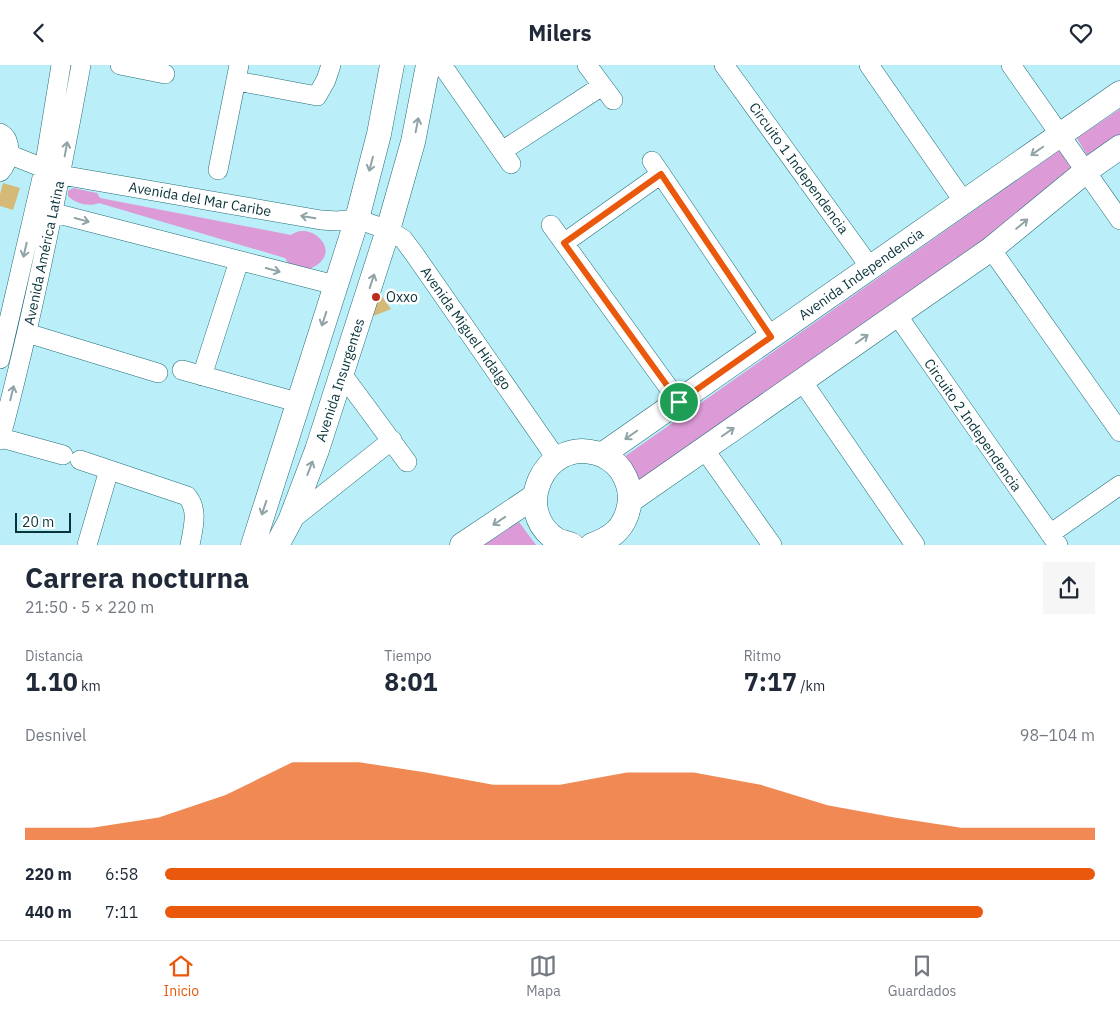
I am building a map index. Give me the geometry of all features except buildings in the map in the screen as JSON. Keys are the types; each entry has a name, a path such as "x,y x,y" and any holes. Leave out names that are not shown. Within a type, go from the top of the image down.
{"main road":[{"path":"253,545 297,402 357,219 379,134 392,65"},
{"name":"Avenida Insurgentes","path":"277,545 290,521 317,450 388,230 413,142 428,65"},
{"name":"Avenida Independencia","path":"603,455 1120,93"},
{"path":"631,500 991,249 1086,171 1120,147"},
{"path":"572,545 557,539 545,528 537,513 535,497 541,475 556,458 571,451 587,450 603,455 618,465 628,481 631,500 627,515 619,529 603,543"},
{"path":"462,545 535,497"}],"street":[{"name":"Avenida América Latina","path":"0,439 54,212 52,172 60,65"},
{"name":"Avenida América Latina","path":"1,352 6,302 35,207 52,172 81,65"},
{"path":"120,65 165,74"},
{"path":"218,170 238,73 317,96 326,80 331,65"},
{"path":"442,65 507,157 608,93 587,65"},
{"path":"869,65 964,202"},
{"path":"1011,65 1120,220"},
{"name":"Circuito 1 Independencia","path":"728,66 870,267"},
{"path":"0,133 8,141 8,154 3,169 0,172"},
{"name":"Avenida del Mar Caribe","path":"8,154 52,172 321,220 357,219"},
{"path":"564,243 657,167 771,337"},
{"path":"35,207 335,285"},
{"name":"Avenida Miguel Hidalgo","path":"357,219 388,230 403,239 556,458"},
{"path":"551,225 679,402"},
{"path":"991,249 1120,432"},
{"path":"202,376 239,261"},
{"name":"Circuito 2 Independencia","path":"897,315 1054,539 1120,485"},
{"path":"26,333 158,373"},
{"path":"182,370 297,402"},
{"path":"342,374 407,462"},
{"path":"802,381 915,545"},
{"path":"0,439 71,457 187,496 194,504 195,517 190,545"},
{"path":"290,521 392,440"},
{"path":"704,449 772,545"},
{"path":"87,545 109,470"}],"shaded area":[{"path":"1120,109 1120,137 1089,159 1077,138"},
{"path":"1060,150 1072,170 987,240 640,482 624,457"},
{"path":"73,188 97,193 100,198 291,235 299,231 307,231 316,235 323,242 326,250 325,255 320,263 311,268 296,269 285,258 99,203 87,205 79,203 68,196 68,191"},
{"path":"519,522 536,545 484,545"}],"place":[{"name":"Oxxo","path":"376,297"}],"route":[{"path":"661,174 771,337 679,402 564,243 661,174"}]}
